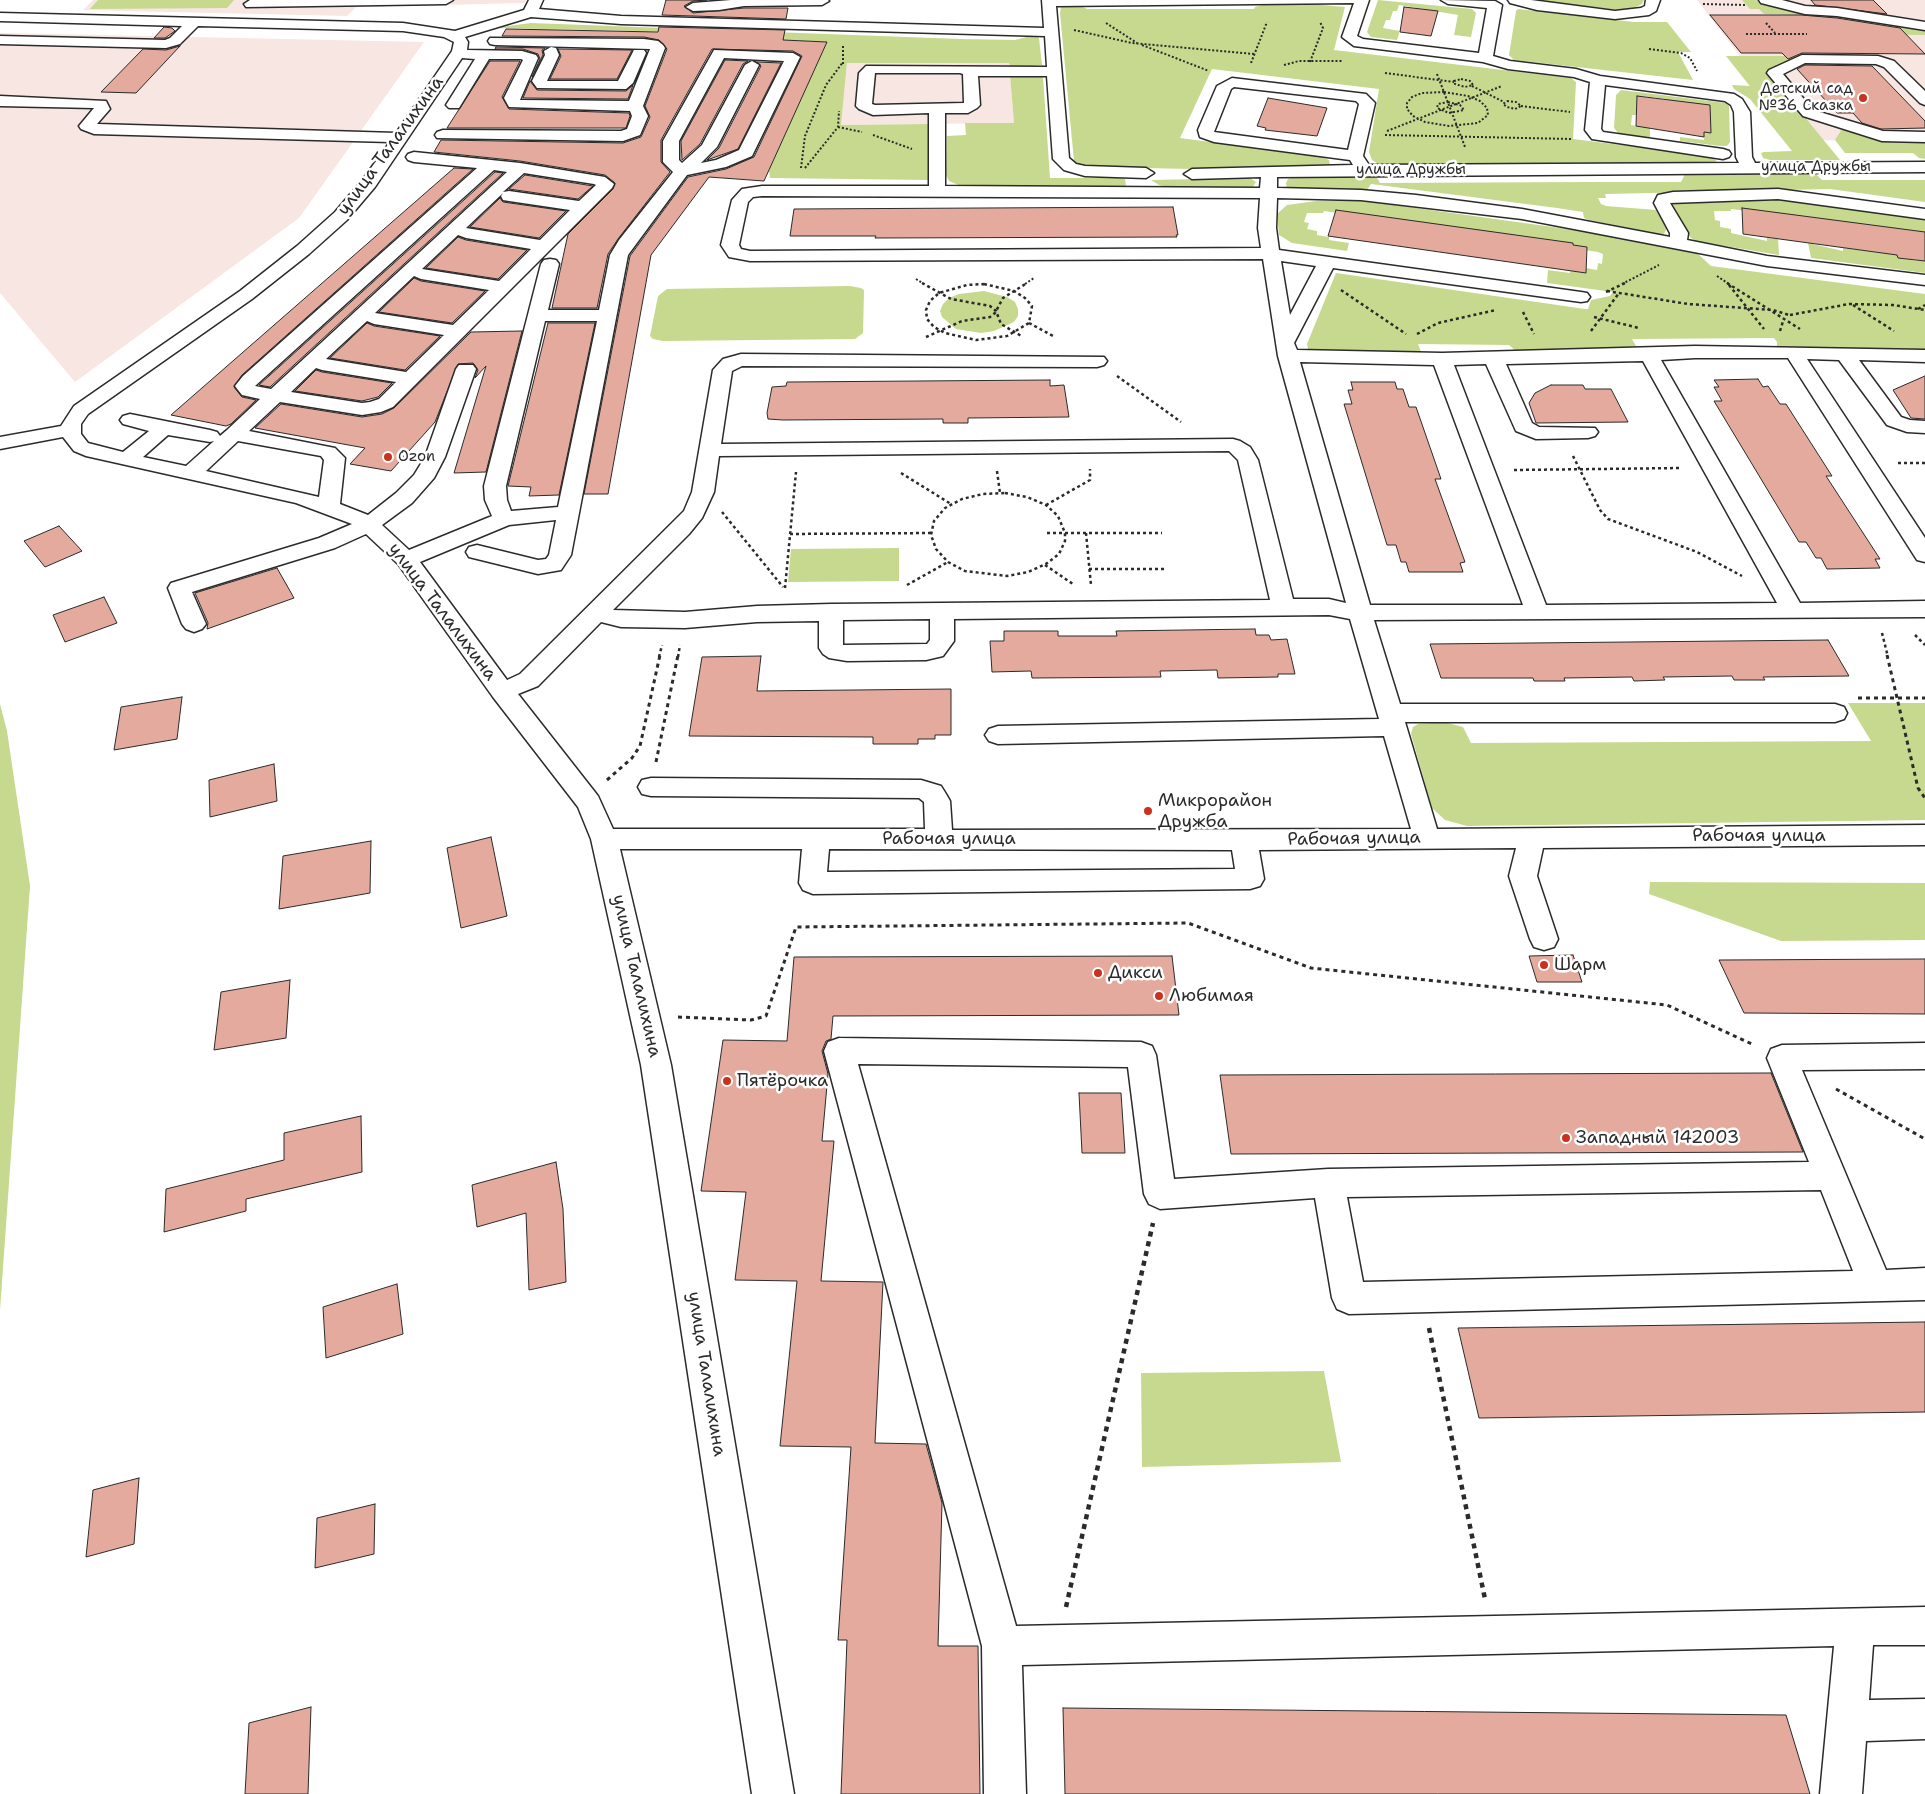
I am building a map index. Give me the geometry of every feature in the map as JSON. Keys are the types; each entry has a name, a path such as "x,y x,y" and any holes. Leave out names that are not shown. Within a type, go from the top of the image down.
{"street":[{"path":"240,23 252,2 446,0"},
{"path":"1161,173 1085,171 1070,168 1063,162 1060,155 1051,28 1057,1 1351,0"},
{"path":"1362,0 1350,35 1352,40 1485,58 1508,65 1576,73 1598,80 1718,94 1734,100 1742,112 1744,120 1747,162 1598,136 1593,130 1598,80"},
{"path":"1448,0 1495,5 1516,0 1537,6 1622,15 1648,10 1654,0"},
{"path":"1766,0 1808,11 1837,12 1925,26"},
{"path":"683,7 749,2 822,1 818,26"},
{"path":"1485,58 1495,5"},
{"path":"457,46 533,6 621,20 818,26 1051,28"},
{"path":"621,20 626,7 645,7"},
{"path":"0,9 71,12 194,22 402,27 434,30 457,46 484,55 526,56 531,58 512,98 514,104 635,106"},
{"path":"0,16 71,12"},
{"path":"0,40 166,44 175,41 194,22"},
{"path":"443,135 623,136 634,132 640,116 635,106 658,48 653,44 495,41"},
{"path":"457,46 547,49 552,53 539,81 540,84 617,87 626,83 644,43"},
{"name":"улица Талалихина","path":"457,46 401,138 360,194 317,238 246,295 81,410 70,430 74,440 86,450 283,493 329,506 369,525 406,559 502,691 580,791 594,814 604,840 656,1066 773,1794"},
{"path":"723,46 796,49 746,154 720,164 682,171 671,162 671,141 723,46"},
{"path":"454,105 484,55"},
{"path":"1925,100 1889,64 1882,60 1802,59 1774,73 1808,113 1882,136 1925,137"},
{"path":"478,552 538,567 553,565 560,555 622,248 682,171 706,150 752,65"},
{"path":"970,72 970,108 937,110 866,109 864,106 866,73 871,70 1054,71"},
{"path":"1355,156 1208,135 1206,130 1225,86 1229,83 1239,82 1364,98 1367,103 1355,156 1364,170"},
{"path":"0,101 101,104 103,108 88,126 94,129 401,138"},
{"path":"937,110 937,192"},
{"path":"414,157 520,168 605,182 604,186 584,207 548,255 504,287 386,403 368,409 249,391 245,386 490,165"},
{"name":"улица Дружбы","path":"1178,174 1747,162 1925,167"},
{"path":"190,474 520,168"},
{"path":"1270,172 1266,224 1287,349 1360,612 1426,838"},
{"path":"1581,298 1515,288 1324,269 1270,254 1234,252 750,256 738,254 730,248 740,200 752,192 1181,191 1361,195 1424,201 1561,220 1768,261 1925,280"},
{"path":"1682,244 1680,233 1662,205 1664,199 1672,197 1778,194 1925,214"},
{"path":"509,196 584,207"},
{"path":"466,233 548,255"},
{"path":"504,519 496,500 494,486 538,316 548,255"},
{"path":"1287,349 1324,269"},
{"path":"421,274 504,287"},
{"path":"538,316 608,315"},
{"path":"374,318 459,332"},
{"path":"1287,349 1442,359 1494,360 1782,349 1842,354 1925,356"},
{"path":"1782,349 1925,554"},
{"path":"1842,354 1894,421 1907,426 1925,427"},
{"path":"1649,355 1788,600"},
{"path":"1442,359 1537,612"},
{"path":"1494,360 1523,427 1536,433 1588,432"},
{"path":"502,691 529,680 681,529 700,503 723,370 726,364 733,361 1097,361"},
{"path":"322,364 411,380"},
{"path":"194,624 179,588 326,543 369,525 396,505 429,469 440,446 466,369"},
{"path":"130,420 210,436"},
{"path":"127,460 164,428"},
{"path":"0,443 70,430"},
{"path":"234,434 316,449 332,455 336,463 329,506"},
{"path":"709,450 1233,445 1246,455 1283,606"},
{"path":"406,559 504,519 526,515 568,513"},
{"path":"597,613 621,618 677,620 757,614 942,611 1092,603 1329,607 1360,612 1537,612 1788,600 1876,609 1925,609"},
{"path":"831,612 829,644 833,650 847,653 876,653 926,652 939,648 942,638 942,611"},
{"path":"998,735 1392,720 1836,713"},
{"path":"651,787 921,789 932,793 937,801 939,838"},
{"name":"Рабочая улица","path":"604,840 816,838 1244,840 1925,835"},
{"path":"1532,837 1523,876 1544,939"},
{"path":"816,838 813,883 1250,879 1244,840"},
{"path":"1005,1794 1002,1646 839,1051 1141,1055 1160,1194 1328,1184 1831,1176"},
{"path":"1876,1286 1782,1058 1925,1056"},
{"path":"1328,1184 1349,1298 1925,1284"},
{"path":"1002,1646 1855,1626 1925,1626"},
{"path":"1841,1794 1855,1626"},
{"path":"1847,1721 1925,1719"}],"path":[{"path":"1249,67 1278,1 1323,26 1310,62"},
{"path":"1080,2 1094,15 1138,44 1188,61 1229,83"},
{"path":"1703,4 1743,5 1750,10"},
{"path":"838,26 844,49 842,68"},
{"path":"1051,28 1138,44 1254,54"},
{"path":"1746,34 1775,34"},
{"path":"1648,49 1678,52 1688,56 1699,74"},
{"path":"1434,52 1432,60 1467,153"},
{"path":"840,108 838,127 802,172 801,155 805,136 826,84 843,62"},
{"path":"1385,72 1454,82 1467,80 1473,83 1471,86"},
{"path":"1454,82 1459,86 1471,86 1505,102 1516,102 1521,106"},
{"path":"1503,86 1377,134 1569,139 1598,136"},
{"path":"1444,92 1472,98 1484,105 1488,115 1478,123 1457,127 1432,124 1418,119 1407,109 1408,100 1422,93 1444,92"},
{"path":"1447,102 1457,103 1463,106 1464,110 1452,114 1436,108 1438,104 1447,102"},
{"path":"1505,102 1503,105 1509,108 1521,106 1595,116"},
{"path":"838,127 881,137 937,158"},
{"path":"1790,315 1769,310 1748,310 1688,304 1607,291 1678,254 1682,244 1695,260 1727,282 1769,310 1783,319 1842,354"},
{"path":"1324,269 1406,334"},
{"path":"1727,282 1748,310 1782,349"},
{"path":"967,284 984,284 1014,291 1025,298 1032,306 1032,314 1029,323 1014,333 992,339 959,338 940,330 927,319 926,310 930,301 939,293 967,284"},
{"path":"1515,288 1521,309 1546,358"},
{"path":"940,330 962,321 990,317 996,311 1001,300 1014,291"},
{"path":"939,293 954,300 985,304 996,311 1000,322 1014,333"},
{"path":"1573,357 1619,293"},
{"path":"1783,319 1790,315 1819,308 1852,304 1925,310"},
{"path":"1852,304 1897,333"},
{"path":"1917,309 1925,305"},
{"path":"1414,339 1421,330 1438,323 1484,312 1527,309"},
{"path":"1590,316 1667,337 1674,341 1680,352"},
{"path":"1782,349 1783,319"},
{"path":"1097,361 1212,444"},
{"path":"1561,433 1600,510 1608,518 1709,557 1788,600"},
{"path":"1046,505 1090,480 1091,475 1086,446"},
{"path":"863,448 952,505"},
{"path":"700,503 716,508 725,514 785,590 799,449"},
{"path":"1484,471 1713,468"},
{"path":"1005,493 1027,497 1046,505 1058,516 1065,533 1065,541 1058,554 1044,565 1028,572 1007,576 986,575 965,570 948,562 936,550 931,533 934,521 945,508 952,505 962,499 983,494 1005,493"},
{"path":"790,534 931,533"},
{"path":"1048,533 1162,533"},
{"path":"1086,533 1092,603"},
{"path":"1044,565 1092,603"},
{"path":"1089,569 1167,569"},
{"path":"1876,609 1895,698 1918,788 1925,798"},
{"path":"602,784 632,758 640,746 677,620"},
{"path":"651,787 677,620"},
{"path":"1836,713 1841,711 1841,702 1846,698 1925,698"},
{"path":"676,1017 751,1020 766,1016 796,927 1188,923 1311,968 1667,1005 1782,1058"},
{"path":"1832,1086 1925,1139"},
{"path":"1057,1645 1160,1194"},
{"path":"1422,1296 1492,1635"}],"shaded area":[{"path":"93,0 526,0 525,3 356,7 347,16 83,10"},
{"path":"1697,0 1925,0 1925,141 1792,140 1726,56 1740,56"},
{"path":"0,33 424,42 299,218 75,382 0,293"},
{"path":"847,63 1009,63 1014,123 841,125"}],"green space":[{"path":"98,0 234,0 227,8 90,9"},
{"path":"1378,0 1472,9 1476,13 1471,37 1454,35 1458,15 1399,5 1397,11 1393,11 1390,20 1386,20 1383,28 1400,31 1397,40 1371,37 1367,32"},
{"path":"1537,0 1644,0 1642,4 1634,8 1617,10"},
{"path":"1742,0 1755,0 1807,13 1841,15 1925,29 1925,35 1821,34 1802,15 1764,14 1759,9 1750,9"},
{"path":"1276,1 1345,7 1334,50 1571,78 1576,82 1573,139 1710,156 1717,161 1712,163 1380,165 1372,160 1369,152 1379,89 1212,69 1180,138 1323,157 1329,160 1330,166 1323,168 1192,169 1093,167 1080,165 1074,161 1060,13 1061,7 1076,4 1087,9 1254,9 1255,7"},
{"path":"1518,9 1634,22 1667,22 1691,52 1678,52 1693,80 1514,60 1509,55 1516,11"},
{"path":"531,23 961,39 1015,40 1034,35 1039,38 1042,65 1010,68 1009,63 847,63 841,125 929,124 928,180 770,178 769,170 826,42 738,38 688,32 493,28"},
{"path":"1726,56 1797,56 1767,71 1840,160 1770,160 1763,158 1761,153 1764,152 1792,151 1750,99 1734,89 1732,85 1750,86"},
{"path":"1010,75 1043,77 1050,178 1121,178 1125,179 1126,186 963,187 949,181 946,175 947,136 966,135 965,123 1014,123"},
{"path":"1621,90 1726,103 1729,106 1730,142 1727,146 1720,146 1680,141 1680,137 1704,140 1704,132 1667,99 1642,96 1636,115 1632,115 1631,125 1650,128 1650,138 1618,133 1614,128 1616,95"},
{"path":"1842,129 1887,141 1925,141 1925,159 1919,158 1913,153 1845,153 1835,140"},
{"path":"1815,173 1822,180 1925,180 1925,202 1830,189 1605,194 1606,198 1598,198 1601,204 1606,206 1656,210 1665,222 1666,230 1664,234 1658,234 1589,220 1584,218 1583,212 1557,208 1371,184 1367,190 1298,189 1287,188 1286,183 1288,179 1298,176 1376,176 1380,183 1681,182 1685,174"},
{"path":"1250,178 1256,182 1253,187 1168,187 1159,185 1151,180"},
{"path":"1779,199 1925,219 1925,232 1731,209 1731,211 1714,211 1715,220 1720,221 1720,227 1731,229 1731,233 1767,241 1767,238 1778,239 1779,255 1695,241 1689,236 1673,205 1673,203"},
{"path":"1358,200 1589,232 1697,253 1711,266 1925,294 1925,351 1777,347 1777,342 1774,338 1632,339 1639,351 1517,352 1509,345 1418,344 1421,352 1313,351 1308,349 1307,344 1336,273 1585,309 1588,309 1591,300 1610,296 1613,292 1547,283 1548,270 1586,273 1586,268 1597,270 1598,263 1602,264 1603,254 1598,252 1324,211 1323,213 1307,213 1304,222 1309,223 1307,229 1317,231 1317,235 1329,237 1329,240 1349,243 1347,251 1292,243 1279,235 1277,214 1287,205 1316,201"},
{"path":"1808,243 1843,251 1843,248 1897,255 1898,258 1919,261 1925,259 1925,273 1811,258"},
{"path":"850,286 864,290 863,333 855,339 663,341 653,339 650,336 658,296 667,289"},
{"path":"984,291 1007,297 1015,302 1018,316 1014,322 994,331 981,333 956,329 942,317 940,311 943,304 949,298 959,294"},
{"path":"899,548 899,581 788,582 791,549"},
{"path":"1848,703 1925,703 1925,820 1467,826 1445,820 1432,808 1411,734 1413,727 1418,724 1444,722 1463,727 1471,743 1871,741"},
{"path":"0,704 7,731 30,886 0,1310"},
{"path":"1650,882 1925,883 1925,940 1781,941 1649,894"},
{"path":"1324,1371 1341,1462 1142,1467 1141,1373"}],"building":[{"path":"666,0 707,0 693,1 684,6 693,13 744,8 788,8 786,19 662,15"},
{"path":"1811,0 1873,0 1887,14 1815,5"},
{"path":"1404,7 1438,11 1431,36 1400,32"},
{"path":"1710,15 1801,15 1837,18 1900,28 1925,54 1802,53 1788,59 1782,53 1741,53"},
{"path":"164,27 172,28 175,31 165,38 154,38"},
{"path":"659,27 785,30 783,40 827,42 764,181 709,177 651,255 608,494 584,494 630,256 688,177 726,169 754,157 802,56 793,51 712,49 661,140 661,162 670,172 608,254 597,308 552,308 568,234 613,189 615,183 605,175 520,161 434,152 441,140 623,143 641,137 650,117 645,106 667,49 659,40 644,37 502,36 506,29 658,32"},
{"path":"180,46 136,93 101,92 143,49 166,50"},
{"path":"496,47 545,48 542,50 543,55 532,77 540,59 538,54 523,49 495,49"},
{"path":"558,49 632,50 617,79 550,79 561,56"},
{"path":"725,60 748,61 743,64 700,144 682,160 681,141"},
{"path":"490,61 520,61 502,97 509,109 629,113 630,116 626,128 447,128"},
{"path":"757,62 781,63 738,149 707,160 719,148 761,66"},
{"path":"1805,65 1872,66 1925,121 1925,128 1881,129 1862,123 1853,113 1837,113 1797,69"},
{"path":"530,81 537,90 626,91 633,85 628,99 523,98"},
{"path":"1637,96 1710,105 1711,133 1704,132 1704,137 1636,126"},
{"path":"1268,98 1327,108 1317,136 1265,130 1266,128 1257,126"},
{"path":"454,168 473,169 242,375 234,387 242,397 256,400 231,424 226,426 171,415"},
{"path":"495,172 503,173 270,387 259,385"},
{"path":"525,175 593,186 578,199 509,189"},
{"path":"500,198 503,202 566,211 539,238 470,227"},
{"path":"1173,207 1177,237 875,238 876,236 790,236 794,209"},
{"path":"1742,208 1925,232 1925,261 1898,258 1897,255 1743,234"},
{"path":"1336,210 1573,243 1573,245 1587,247 1586,273 1328,236"},
{"path":"458,237 527,250 498,279 426,268"},
{"path":"414,278 421,281 485,291 452,323 379,312"},
{"path":"367,323 374,326 440,336 405,370 330,358"},
{"path":"548,323 595,323 559,495 529,496 531,487 508,486"},
{"path":"522,331 486,472 454,473 486,366 475,378 478,370 473,363 458,364 435,422 391,471 350,464 365,448 255,428 281,404 362,417 382,414 394,408 471,332"},
{"path":"316,370 392,383 378,397 362,401 295,391"},
{"path":"1925,376 1925,419 1911,418 1893,390"},
{"path":"1758,379 1763,387 1768,386 1780,404 1786,404 1832,476 1826,476 1880,559 1875,559 1880,568 1827,569 1821,558 1816,558 1806,542 1799,542 1714,401 1722,401 1714,387 1719,387 1714,380"},
{"path":"1050,380 1050,386 1064,385 1069,417 968,418 968,423 943,423 943,419 783,420 768,419 767,413 772,387 786,386 787,382"},
{"path":"1351,382 1395,382 1397,389 1403,389 1409,407 1416,407 1441,479 1435,479 1465,562 1460,563 1463,572 1409,572 1406,562 1401,562 1396,545 1387,545 1344,404 1352,404 1348,390 1353,390"},
{"path":"1551,385 1583,385 1585,389 1611,389 1628,422 1536,423 1529,403 1535,393"},
{"path":"59,526 82,551 45,567 24,541"},
{"path":"277,568 294,598 207,629 208,623 195,593"},
{"path":"104,597 117,623 65,642 53,615"},
{"path":"1255,629 1256,635 1269,635 1271,640 1287,639 1295,674 1278,674 1278,677 1218,678 1217,670 1160,671 1161,677 1032,678 1031,671 992,672 990,641 1004,641 1004,631 1058,631 1058,636 1117,636 1116,631"},
{"path":"1828,640 1849,676 1763,677 1765,680 1734,680 1732,676 1663,677 1665,680 1634,681 1632,677 1564,678 1565,681 1534,681 1533,678 1441,678 1430,644"},
{"path":"761,656 757,691 951,689 951,735 935,735 935,739 918,739 918,744 873,744 873,737 689,736 702,657"},
{"path":"182,697 177,739 114,750 121,707"},
{"path":"274,764 277,801 210,817 209,780"},
{"path":"491,837 507,916 461,928 447,848"},
{"path":"371,841 370,893 279,909 283,856"},
{"path":"1573,955 1582,982 1537,982 1529,956"},
{"path":"1172,956 1179,1015 833,1016 831,1039 826,1041 822,1051 828,1074 822,1141 834,1141 821,1281 883,1282 875,1443 926,1444 942,1503 938,1646 978,1646 980,1794 841,1794 847,1640 838,1640 851,1447 780,1446 797,1281 735,1280 746,1192 701,1191 723,1040 787,1041 794,957"},
{"path":"1925,959 1925,1014 1744,1013 1719,960"},
{"path":"290,980 286,1038 214,1050 221,992"},
{"path":"1771,1073 1803,1152 1231,1154 1220,1075"},
{"path":"1079,1093 1121,1093 1125,1153 1082,1153"},
{"path":"361,1116 362,1172 246,1199 246,1211 164,1232 166,1189 284,1160 284,1133"},
{"path":"556,1162 563,1209 566,1282 529,1290 526,1213 477,1227 472,1185"},
{"path":"397,1284 403,1334 326,1358 323,1307"},
{"path":"1925,1322 1925,1412 1479,1418 1458,1328"},
{"path":"139,1478 134,1544 86,1557 93,1490"},
{"path":"375,1504 374,1554 315,1568 317,1518"},
{"path":"311,1707 308,1794 245,1794 249,1723"},
{"path":"1063,1708 1786,1715 1810,1794 1065,1794"}],"place":[{"name":"Детский сад №36 Сказка","path":"1863,98"},
{"name":"Ozon","path":"388,457"},
{"name":"Микрорайон Дружба","path":"1148,811"},
{"name":"Шарм","path":"1544,965"},
{"name":"Дикси","path":"1098,973"},
{"name":"Любимая","path":"1159,996"},
{"name":"Пятёрочка","path":"727,1081"},
{"name":"Западный 142003","path":"1566,1138"}]}
